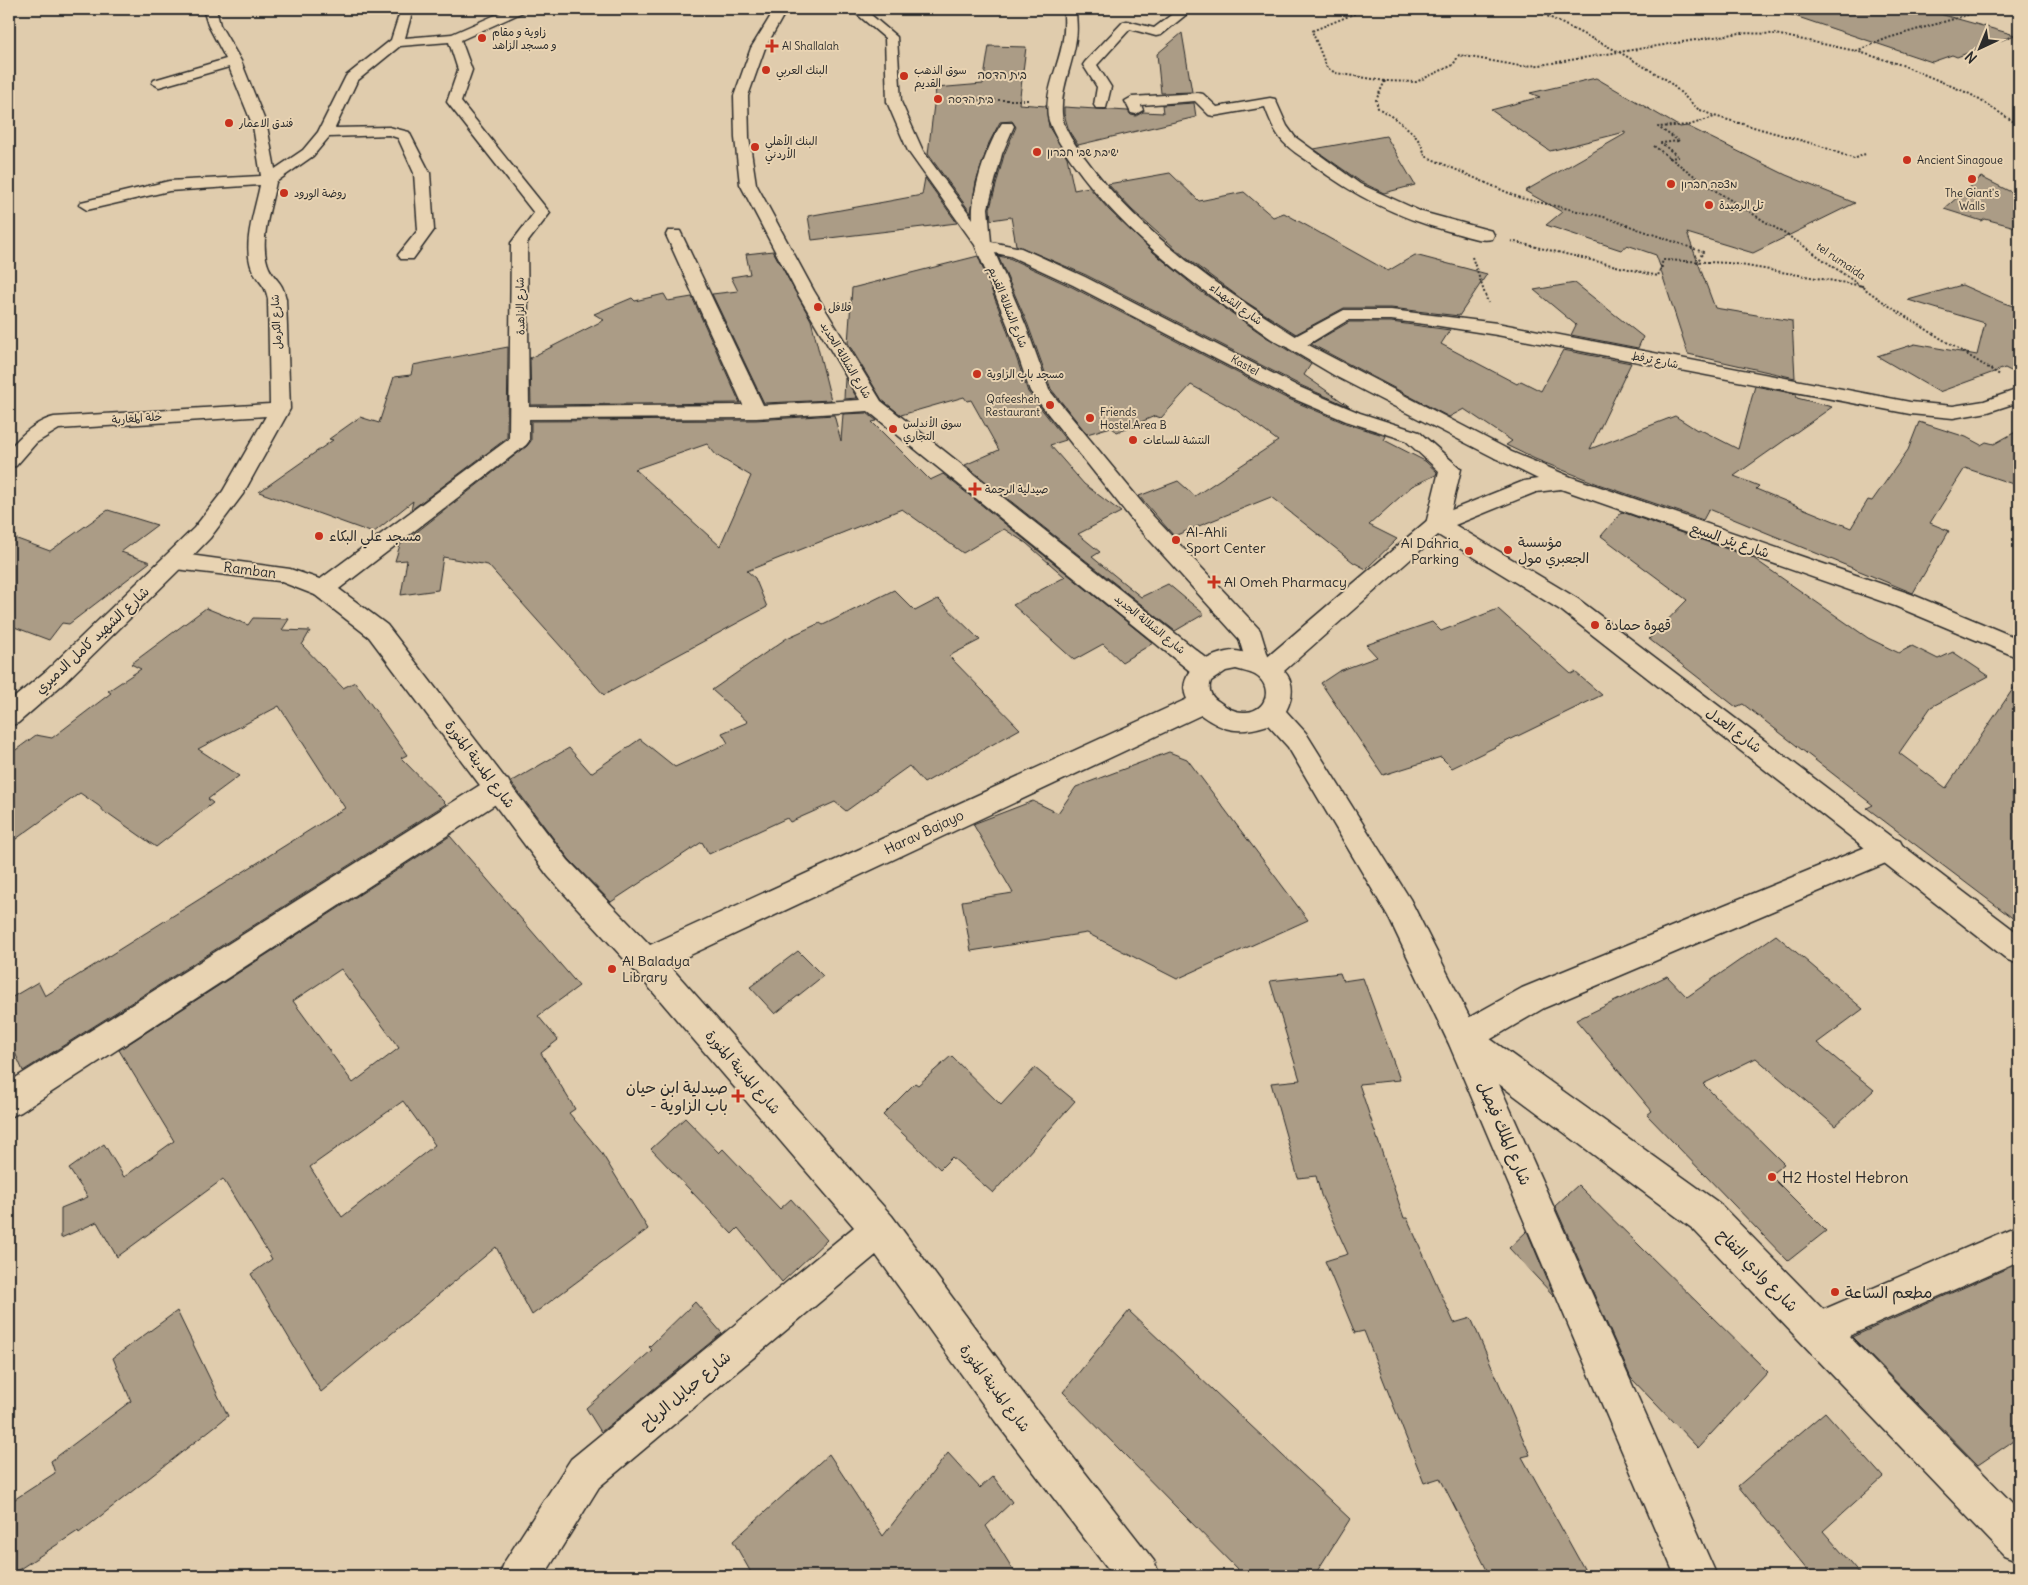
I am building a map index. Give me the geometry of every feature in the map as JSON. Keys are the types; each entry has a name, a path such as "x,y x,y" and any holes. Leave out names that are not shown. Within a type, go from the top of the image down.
{"street":[{"name":"شارع الكرمل","path":"209,9 212,10 214,25 234,61 260,126 269,180 256,244 261,269 274,285 277,299 280,409"},
{"path":"398,42 407,9"},
{"path":"87,205 169,186 269,180 308,153 324,133 350,80 398,42 454,38 519,9"},
{"name":"شارع الشلالة الجديد","path":"782,9 758,48 741,96 742,138 748,184 805,291 873,405 1205,670"},
{"name":"شارع الشلالة القديم","path":"857,9 891,37 894,102 916,151 983,245 1017,326 1040,391 1144,520 1251,636 1263,668"},
{"name":"شارع الشهداء","path":"1070,9 1070,37 1055,115 1064,137 1082,167 1135,223 1190,271 1251,317 1295,344 1344,373 1502,454 1563,482"},
{"path":"1101,105 1104,87 1090,65 1127,25 1156,32 1187,9"},
{"name":"شارع الزاهدة","path":"323,589 519,441 519,244 542,213 454,102 465,70 454,38"},
{"path":"159,83 234,61"},
{"path":"1136,110 1132,101 1198,97 1214,112 1270,102 1284,133 1335,176 1356,189 1406,214 1435,224 1486,235"},
{"path":"983,245 980,208 994,154 1007,126"},
{"path":"324,133 389,131 404,135 422,173 426,230 407,255"},
{"path":"674,235 756,412"},
{"name":"Kastel","path":"983,245 1015,252 1079,281 1224,354 1292,392 1352,416 1412,436 1450,469 1437,524"},
{"name":"شارع ترفط","path":"1295,344 1344,315 1399,316 1498,329 1910,408 1953,412 1988,406 2019,395"},
{"path":"520,413 756,412 873,405"},
{"path":"174,561 202,533 232,494 280,409"},
{"name":"خلة المغاربة","path":"9,461 29,438 54,423 280,409"},
{"name":"شارع بئر السبع","path":"1437,524 1532,486 1563,482 1903,600 2019,649"},
{"path":"1263,668 1437,524"},
{"name":"شارع العدل","path":"1437,524 1570,605 1890,849 2019,951"},
{"name":"Ramban","path":"174,561 282,574 323,589"},
{"name":"شارع الشهيد كامل الدميري","path":"9,716 55,677 174,561"},
{"name":"شارع المدينة المنورة","path":"323,589 378,631 558,868 646,961 879,1229 1008,1407 1139,1576"},
{"path":"1224,661 1241,661 1263,668 1280,688 1278,705 1272,713 1250,721 1236,721 1223,717 1203,703 1197,685 1199,677 1205,670 1224,661"},
{"name":"Harav Bajayo","path":"646,961 1203,703"},
{"name":"شارع الملك فيصل","path":"1272,713 1297,740 1399,908 1464,1038 1696,1576"},
{"path":"9,1101 498,788"},
{"path":"1464,1038 1533,998 1890,849"},
{"name":"شارع وادي التفاح","path":"1464,1038 1706,1216 2019,1540"},
{"name":"شارع حبايل الرياح","path":"520,1576 585,1473 879,1229"},
{"path":"1817,1331 2019,1243"}],"path":[{"path":"1366,9 1312,31 1327,68 1336,73 1385,81 1416,82 1453,65 1459,55 1520,66 1540,65 1740,33 1775,34 1856,51 1902,65 1970,94 2019,125"},
{"path":"1533,9 1619,52 1667,80 1698,109 1714,116 1821,146 1854,159 1866,154"},
{"path":"1856,51 1880,39 1930,29 1988,9"},
{"path":"1385,81 1376,100 1378,108 1406,126 1425,147 1426,156 1520,198 1604,217 1703,252 1697,264"},
{"path":"978,100 1057,101"},
{"path":"1669,158 1679,157 1661,143 1679,141 1658,127 1690,125 1714,116"},
{"name":"tel rumaida","path":"1654,146 1708,186 1863,286 1895,310 2003,377"},
{"path":"1498,329 1471,258 1486,235 1658,276 1663,260 1697,264 1729,264 1863,286"}],"building":[{"path":"1789,9 1922,9 2015,35 1957,57 1952,55 1932,62 1789,14"},
{"path":"1182,33 1192,92 1161,93 1157,54"},
{"path":"989,46 1026,47 1019,104 1046,106 1049,127 1067,157 1074,190 1089,187 1109,210 1153,252 1199,290 1266,337 1311,364 1304,375 1350,407 1300,385 1086,275 1016,245 1011,217 991,220 990,208 1004,155 1016,127 1012,121 1000,122 989,143 976,182 971,213 928,154 936,88 983,84"},
{"path":"1596,78 1680,127 1687,126 1786,175 1855,203 1753,253 1687,233 1715,308 1792,321 1795,378 1688,354 1660,268 1663,267 1660,266 1656,255 1627,245 1621,250 1546,225 1562,212 1525,191 1625,134 1625,132 1550,151 1491,110 1540,97 1530,93"},
{"path":"1194,103 1196,117 1078,145 1069,131 1064,114 1064,107 1128,111 1131,115 1136,116 1143,112 1163,113 1162,105"},
{"path":"1386,136 1415,185 1384,193 1361,182 1314,149"},
{"path":"1170,173 1199,201 1244,192 1273,217 1284,213 1388,271 1415,255 1487,274 1459,316 1391,308 1344,308 1296,334 1243,300 1185,257 1132,210 1108,184"},
{"path":"1981,177 2019,196 2019,228 1985,219 1982,221 1944,209"},
{"path":"925,178 957,223 812,240 808,216 922,195"},
{"path":"773,251 811,320 831,400 764,403 712,294 738,291 731,277 750,274 746,254"},
{"path":"978,256 1006,327 1028,392 1066,440 1050,445 1084,484 1121,512 1078,534 1100,552 1092,557 1141,597 1168,584 1204,614 1175,631 965,465 999,450 971,400 967,401 964,397 901,415 882,400 848,343 852,288"},
{"path":"998,256 1009,258 1072,287 1284,397 1345,423 1386,436 1384,440 1425,461 1437,472 1436,475 1412,486 1369,525 1397,539 1366,569 1353,562 1271,497 1174,536 1139,496 1178,481 1195,496 1278,441 1235,409 1191,385 1161,418 1155,416 1117,432 1111,427 1087,434 1051,389 1028,325"},
{"path":"1575,283 1643,337 1638,348 1571,335 1576,325 1534,290"},
{"path":"1962,285 2019,308 2019,375 2005,368 1939,392 1877,356 1915,344 1977,355 1985,323 1908,300"},
{"path":"664,294 668,301 692,297 740,403 531,405 530,358 604,320 594,314 632,298 635,301"},
{"path":"1349,322 1391,322 1450,330 1441,344 1517,384 1521,381 1541,391 1563,350 1631,363 1590,449 1675,416 1697,430 1699,429 1738,449 1755,386 1796,394 1797,398 1832,407 1734,476 1759,486 1756,489 1851,528 1868,500 1872,501 1908,450 1919,422 1966,437 1981,445 1986,442 1994,444 2019,430 2019,486 1965,468 1930,523 1949,531 1913,593 1709,509 1703,520 1598,484 1535,459 1506,445 1512,441 1464,409 1449,417 1311,344"},
{"path":"508,347 507,438 411,510 413,501 373,533 259,492 333,440 329,439 360,417 379,423 394,377 411,375 413,365"},
{"path":"845,378 857,398 844,399"},
{"path":"867,413 877,421 872,422 930,480 943,474 1153,643 1122,662 1103,644 1074,660 1013,605 1065,577 1026,543 1004,529 963,553 902,509 747,571 755,578 767,607 604,695 488,565 443,557 438,590 401,595 407,560 395,561 400,545 527,446 531,441 531,421 756,420 834,415 841,441 843,414","holes":["707,444 716,455 751,476 720,546 635,469"]},
{"path":"108,510 157,525 121,552 150,562 69,624 62,623 49,640 9,625 9,536 50,551"},
{"path":"1622,512 1753,558 1868,638 1899,653 1912,646 1938,659 1953,652 1989,676 1931,707 1899,753 1946,788 2019,680 2019,923 1867,808 1873,805 1743,704 1736,707 1649,639 1687,600 1601,536"},
{"path":"894,590 915,611 938,599 980,640 949,656 1020,729 924,783 909,766 846,811 835,802 790,822 787,818 709,854 702,842 611,902 569,859 511,782 569,748 591,773 640,739 675,767 728,743 722,733 748,722 712,690 787,638 820,623 823,625"},
{"path":"206,608 248,625 253,618 289,619 282,630 310,631 302,645 343,688 355,682 407,755 401,758 446,804 23,1071 9,1039 9,999 38,982 45,996 345,808 279,706 198,749 239,776 208,799 213,803 156,847 109,814 107,815 99,806 80,793 9,844 9,755 36,735 52,738 111,693 108,691 141,669 131,664"},
{"path":"1498,609 1571,674 1575,672 1602,695 1452,768 1441,757 1383,775 1321,683 1339,671 1377,657 1366,645 1432,622 1441,631"},
{"path":"1169,752 1187,759 1308,920 1177,979 1087,933 971,951 962,901 1013,893 973,824 1033,801 1058,813 1076,787"},
{"path":"450,836 579,986 538,1016 558,1040 541,1053 575,1109 569,1113 601,1152 648,1229 532,1315 496,1247 321,1392 251,1274 272,1259 223,1179 117,1257 97,1222 61,1238 61,1208 88,1197 69,1169 104,1144 124,1177 174,1141 119,1050","holes":["341,969 399,1048 353,1083 293,1001","403,1101 435,1145 342,1217 310,1167"]},
{"path":"1776,935 1863,1009 1817,1043 1874,1090 1835,1126 1756,1058 1703,1084 1784,1164 1770,1175 1826,1231 1788,1261 1647,1115 1652,1111 1576,1020 1667,976 1687,997"},
{"path":"798,951 823,976 775,1014 750,987"},
{"path":"1340,973 1343,981 1363,978 1400,1080 1359,1084 1404,1218 1407,1218 1454,1323 1471,1318 1530,1455 1522,1457 1588,1576 1490,1576 1440,1478 1424,1483 1364,1331 1355,1333 1325,1261 1348,1254 1321,1195 1316,1176 1298,1178 1271,1083 1300,1080 1270,981"},
{"path":"951,1056 1001,1105 1035,1068 1075,1101 993,1193 952,1157 940,1169 883,1115 915,1083 918,1085"},
{"path":"685,1118 719,1153 723,1149 780,1209 791,1199 827,1240 782,1282 738,1228 732,1234 651,1149"},
{"path":"1578,1185 1768,1372 1698,1448 1631,1378 1555,1206"},
{"path":"1527,1231 1554,1296 1509,1248"},
{"path":"2019,1263 2019,1437 1978,1465 1852,1337"},
{"path":"695,1302 722,1333 601,1432 586,1408 652,1350 649,1347"},
{"path":"177,1311 228,1416 79,1533 78,1531 9,1576 9,1503 55,1473 51,1461 131,1401 113,1358"},
{"path":"1129,1311 1350,1519 1314,1576 1244,1576 1063,1392"},
{"path":"1825,1412 1883,1477 1823,1531 1862,1576 1812,1576 1738,1486"},
{"path":"948,1453 980,1488 993,1476 1012,1502 986,1526 1017,1576 753,1576 733,1541 829,1454 883,1536"}],"place":[{"name":"زاوية و مقام و مسجد الزاهد","path":"482,38"},
{"name":"Al Shallalah","path":"772,46"},
{"name":"البنك العربي","path":"766,70"},
{"name":"سوق الذهب القديم","path":"904,76"},
{"name":"בית הדסה","path":"938,99"},
{"name":"فندق الاعمار","path":"229,123"},
{"name":"البنك الأهلي الأردني","path":"755,147"},
{"name":"ישיבת שבי חברון","path":"1037,152"},
{"name":"Ancient Sinagoue","path":"1907,160"},
{"name":"The Giant's Walls","path":"1972,179"},
{"name":"מצפה חברון","path":"1671,184"},
{"name":"روضة الورود","path":"284,193"},
{"name":"تل الرميدة","path":"1709,205"},
{"name":"فلافل","path":"818,307"},
{"name":"مسجد باب الزاوية","path":"977,374"},
{"name":"Qafeesheh Restaurant","path":"1050,405"},
{"name":"Friends Hostel.Area B","path":"1090,418"},
{"name":"سوق الأندلس التجاري","path":"893,429"},
{"name":"النتشة للساعات","path":"1133,440"},
{"name":"صيدلية الرحمة","path":"975,489"},
{"name":"مسجد علي البكاء","path":"319,536"},
{"name":"Al-Ahli Sport Center","path":"1176,540"},
{"name":"مؤسسة الجعبري مول","path":"1508,550"},
{"name":"Al Dahria Parking","path":"1469,551"},
{"name":"Al Omeh Pharmacy","path":"1214,582"},
{"name":"قهوة حمادة","path":"1595,625"},
{"name":"Al Baladya Library","path":"612,969"},
{"name":"صيدلية ابن حيان - باب الزاوية","path":"738,1096"},
{"name":"H2 Hostel Hebron","path":"1772,1177"},
{"name":"مطعم الساعة","path":"1835,1292"}],"district":[{"name":"בית הדסה","path":"1002,75"}]}
